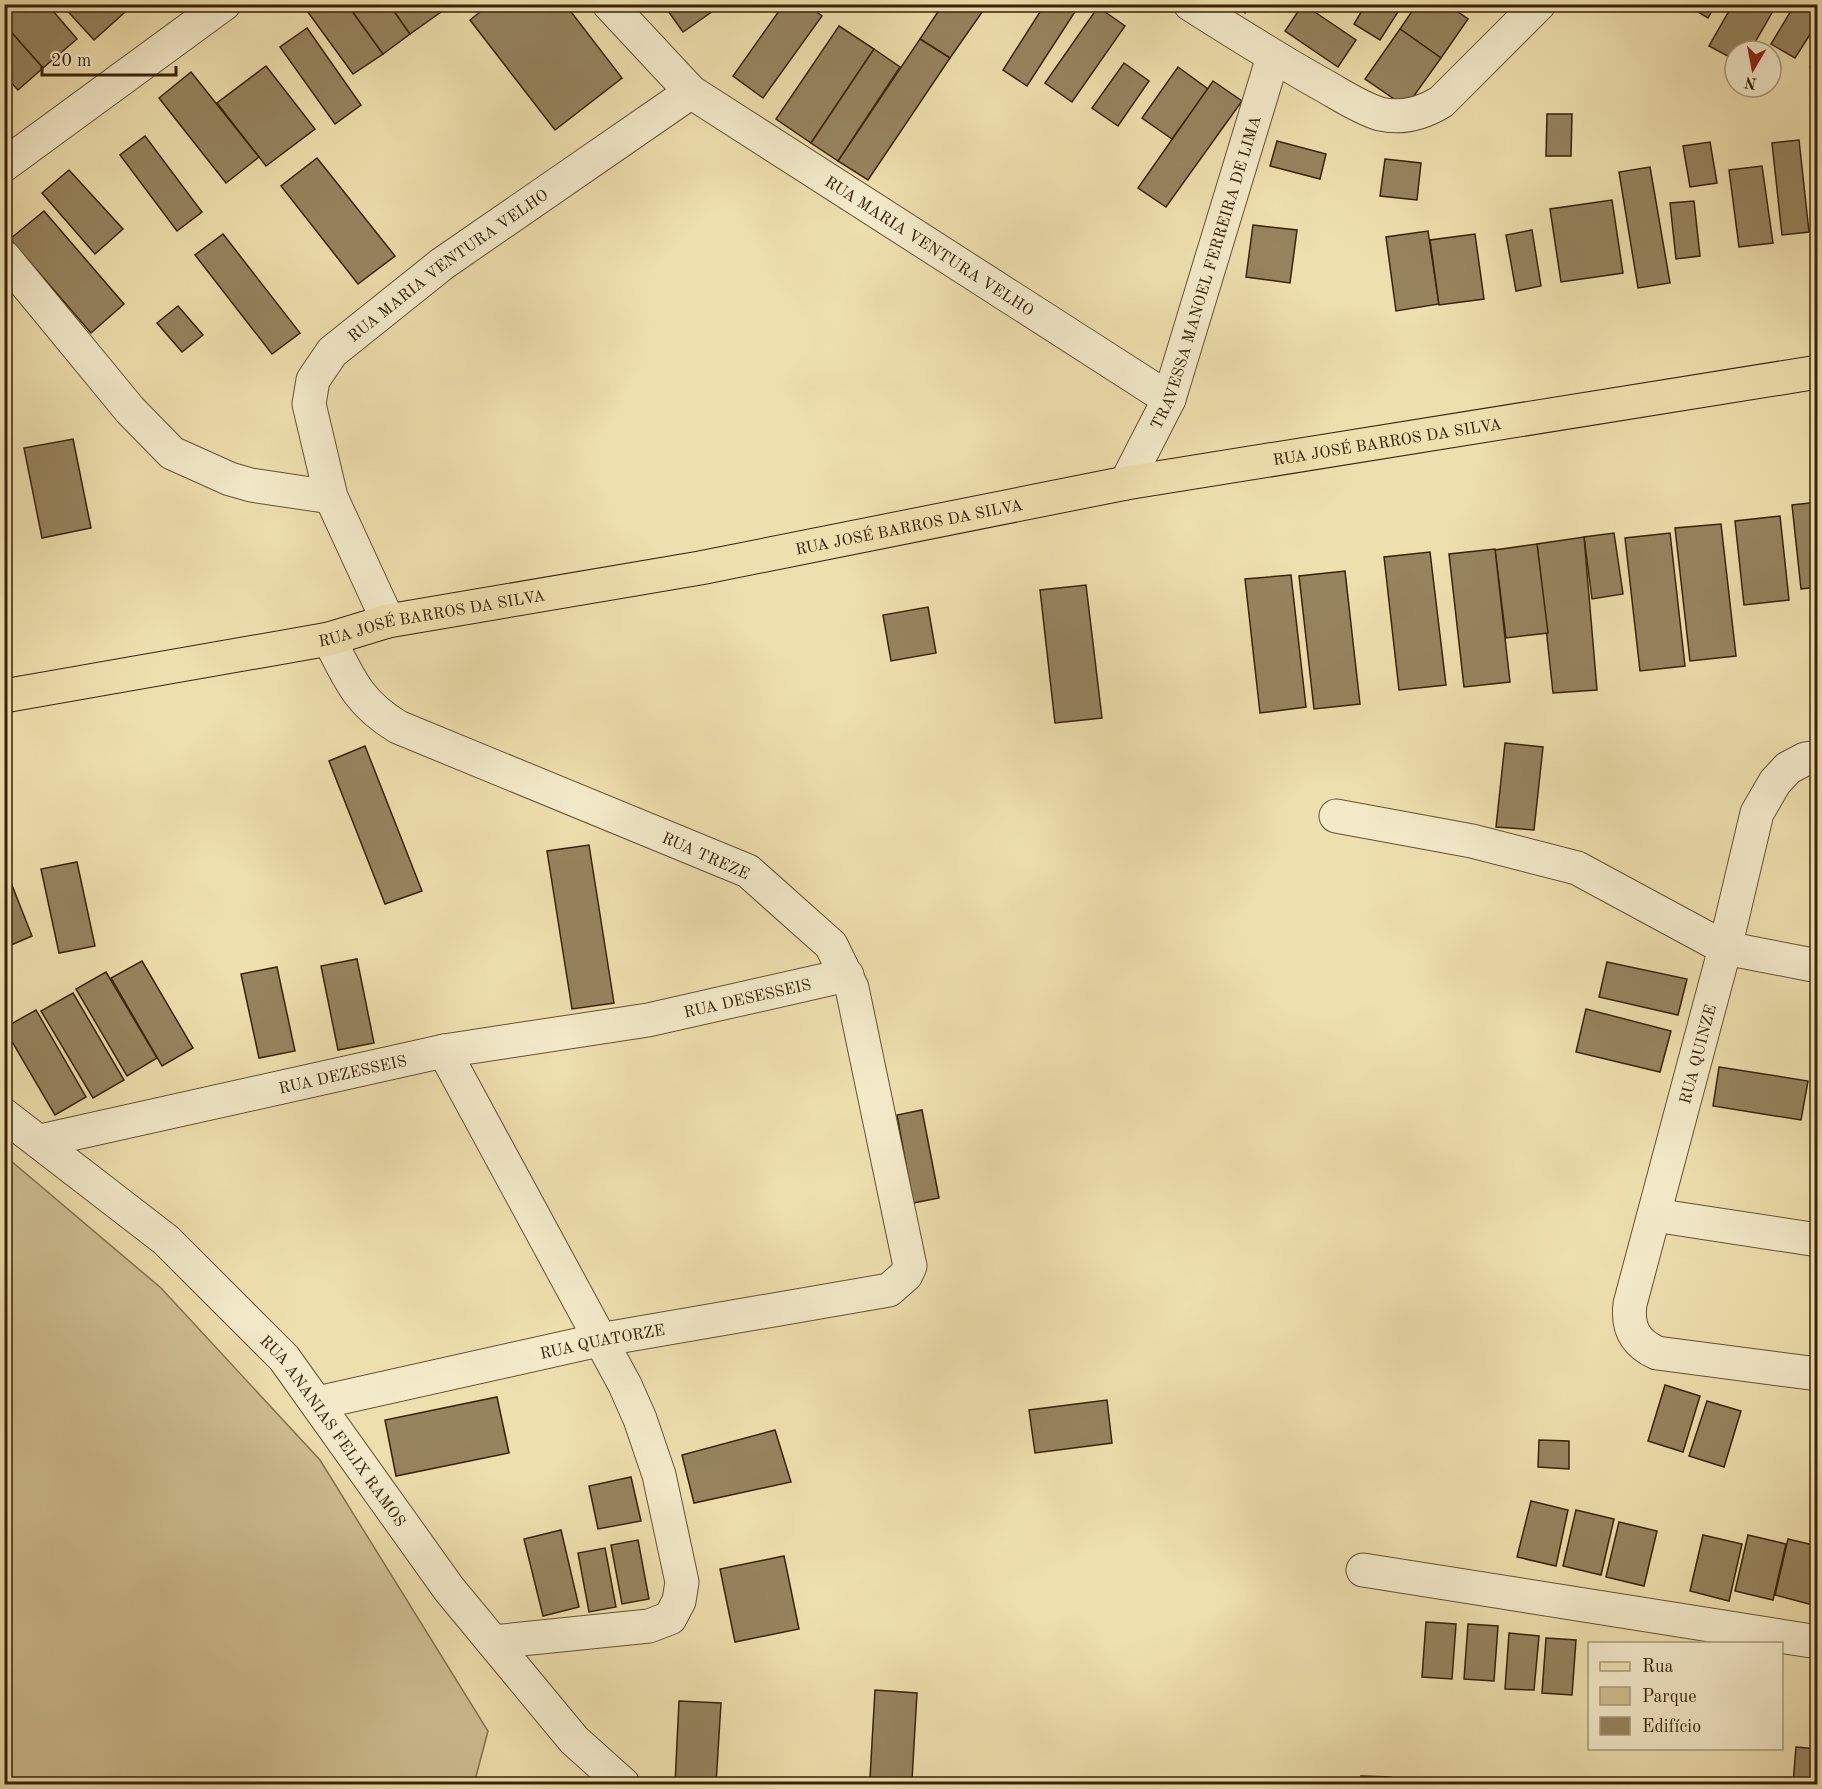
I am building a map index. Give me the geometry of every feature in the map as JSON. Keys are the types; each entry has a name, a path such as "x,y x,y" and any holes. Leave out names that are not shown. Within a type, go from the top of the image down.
{"main road":[{"name":"RUA JOSÉ BARROS DA SILVA","path":"4,696 329,639 387,621 700,568 1126,483 1818,372"}],"street":[{"path":"4,165 224,4"},
{"name":"RUA MARIA VENTURA VELHO","path":"609,4 691,92 1169,399"},
{"path":"1190,4 1273,57 1364,107 1381,114 1397,115 1427,111 1441,102 1539,4"},
{"name":"TRAVESSA MANOEL FERREIRA DE LIMA","path":"1126,483 1169,399 1273,57"},
{"name":"RUA MARIA VENTURA VELHO","path":"387,621 331,496 309,404 313,380 332,352 442,264 691,92"},
{"path":"4,257 130,410 172,453 230,479 251,485 331,496"},
{"name":"RUA TREZE","path":"329,639 358,694 377,714 398,727 748,871 831,945 847,975 908,1249 910,1266 906,1275 889,1290"},
{"name":"RUA QUINZE","path":"1811,758 1788,768 1775,782 1758,813 1628,1321 1642,1346 1657,1353 1818,1374"},
{"path":"1336,816 1472,841 1577,868 1725,948 1818,966"},
{"name":"RUA DESESSEIS","path":"648,1020 847,975"},
{"name":"RUA DEZESSEIS","path":"40,1141 444,1051 648,1020"},
{"path":"444,1051 625,1385 659,1475 682,1582 679,1601 670,1618 650,1626 493,1642"},
{"name":"RUA ANANIAS FELIX RAMOS","path":"4,1115 166,1240 284,1358 449,1589 574,1740 623,1785"},
{"path":"1654,1215 1818,1240"},
{"name":"RUA QUATORZE","path":"317,1403 599,1340 889,1290"},
{"path":"1363,1570 1818,1642"}],"green space":[{"path":"4,1155 161,1288 320,1460 488,1731 474,1784 5,1784"}],"building":[{"path":"4,4 47,4 77,39 43,68 4,24"},
{"path":"61,4 134,4 94,40"},
{"path":"302,4 347,4 383,54 353,74"},
{"path":"347,4 389,4 410,34 383,54"},
{"path":"389,4 446,4 448,7 410,34"},
{"path":"490,4 565,4 622,78 555,130 470,20"},
{"path":"663,4 723,4 683,32"},
{"path":"784,4 806,4 822,16 763,98 733,76"},
{"path":"943,4 980,4 985,8 950,58 920,39"},
{"path":"1045,4 1080,4 1027,86 1003,70"},
{"path":"1233,4 1251,4 1245,13"},
{"path":"1303,4 1356,40 1338,67 1285,31"},
{"path":"1366,4 1403,4 1380,40 1354,24"},
{"path":"1417,4 1447,4 1468,19 1441,58 1400,29"},
{"path":"1685,4 1716,4 1708,18"},
{"path":"1733,4 1777,4 1757,39 1723,39 1723,54 1709,46"},
{"path":"1795,4 1818,4 1818,22 1795,58 1783,51 1783,39 1774,39"},
{"path":"1098,7 1125,26 1072,102 1045,83"},
{"path":"4,24 43,68 18,90 4,75"},
{"path":"839,26 874,49 811,143 776,119"},
{"path":"307,28 361,105 335,124 280,47"},
{"path":"1400,29 1441,58 1406,107 1365,79"},
{"path":"920,39 950,58 868,180 838,161"},
{"path":"874,49 900,67 838,161 811,143"},
{"path":"1818,51 1818,71 1810,67"},
{"path":"1124,63 1149,81 1118,126 1092,108"},
{"path":"266,66 315,129 266,166 217,103"},
{"path":"1178,67 1208,89 1172,139 1142,118"},
{"path":"191,72 259,157 226,183 159,98"},
{"path":"1213,81 1242,101 1166,207 1138,188"},
{"path":"1547,114 1572,114 1571,156 1546,156"},
{"path":"145,136 202,212 177,231 120,155"},
{"path":"1799,140 1809,232 1782,235 1772,143"},
{"path":"1277,141 1326,154 1320,179 1270,166"},
{"path":"1710,142 1717,183 1690,187 1683,146"},
{"path":"317,158 395,256 358,284 281,186"},
{"path":"1385,159 1421,163 1417,200 1380,196"},
{"path":"1762,166 1773,243 1739,247 1729,170"},
{"path":"1650,167 1670,283 1638,288 1619,172"},
{"path":"69,170 123,229 95,254 42,193"},
{"path":"1612,200 1623,273 1561,282 1550,209"},
{"path":"1694,201 1700,256 1676,259 1670,203"},
{"path":"44,211 124,304 91,333 10,239"},
{"path":"1253,225 1297,230 1290,283 1246,277"},
{"path":"1532,230 1541,286 1516,291 1506,235"},
{"path":"1428,231 1439,304 1396,311 1386,237"},
{"path":"223,234 300,333 272,354 195,255"},
{"path":"1475,234 1484,299 1439,305 1430,240"},
{"path":"178,306 203,335 182,352 157,323"},
{"path":"73,439 91,528 42,538 24,448"},
{"path":"1818,502 1818,587 1801,589 1792,505"},
{"path":"1780,516 1789,600 1744,605 1735,521"},
{"path":"1721,524 1736,656 1690,661 1675,528"},
{"path":"1614,533 1623,594 1592,599 1584,537"},
{"path":"1670,533 1685,666 1640,671 1625,538"},
{"path":"1584,537 1597,690 1553,693 1537,544"},
{"path":"1537,544 1548,633 1506,638 1495,550"},
{"path":"1495,549 1510,682 1464,687 1449,554"},
{"path":"1430,552 1446,685 1399,690 1384,557"},
{"path":"1345,571 1360,704 1314,709 1299,576"},
{"path":"1291,575 1306,707 1260,713 1245,579"},
{"path":"1086,585 1102,718 1055,723 1040,590"},
{"path":"928,607 936,653 891,661 883,615"},
{"path":"1505,743 1543,747 1534,830 1496,827"},
{"path":"365,746 422,891 385,904 329,761"},
{"path":"589,845 614,1003 572,1009 547,851"},
{"path":"77,862 95,946 59,953 41,869"},
{"path":"6,870 32,936 4,948 4,871"},
{"path":"357,959 374,1043 338,1050 321,966"},
{"path":"142,961 193,1048 162,1066 111,978"},
{"path":"1607,962 1687,979 1678,1015 1599,997"},
{"path":"277,967 295,1051 259,1058 241,974"},
{"path":"106,972 157,1058 127,1076 76,989"},
{"path":"73,993 124,1080 93,1098 41,1011"},
{"path":"1586,1009 1671,1031 1660,1072 1576,1052"},
{"path":"36,1010 86,1097 55,1115 4,1028"},
{"path":"1719,1067 1808,1081 1801,1120 1713,1106"},
{"path":"922,1110 939,1198 913,1203 897,1115"},
{"path":"1665,1385 1700,1396 1683,1452 1648,1441"},
{"path":"497,1397 509,1453 396,1476 385,1420"},
{"path":"1107,1400 1112,1443 1035,1453 1029,1410"},
{"path":"1707,1401 1741,1411 1724,1467 1689,1456"},
{"path":"775,1430 791,1482 694,1503 682,1455"},
{"path":"1539,1440 1569,1441 1569,1469 1538,1467"},
{"path":"631,1477 641,1521 598,1529 589,1486"},
{"path":"1531,1501 1568,1510 1556,1566 1517,1557"},
{"path":"1576,1510 1614,1519 1601,1575 1563,1566"},
{"path":"1619,1522 1657,1531 1644,1586 1606,1577"},
{"path":"561,1530 579,1607 543,1616 524,1539"},
{"path":"1703,1535 1742,1544 1729,1601 1690,1591"},
{"path":"1748,1535 1786,1544 1773,1600 1735,1591"},
{"path":"1788,1539 1818,1546 1818,1584 1813,1605 1775,1595"},
{"path":"638,1540 649,1599 622,1604 611,1545"},
{"path":"605,1548 616,1607 589,1612 578,1553"},
{"path":"784,1556 799,1629 735,1642 720,1569"},
{"path":"1426,1622 1456,1624 1452,1679 1422,1677"},
{"path":"1468,1624 1498,1626 1494,1681 1464,1679"},
{"path":"1509,1633 1539,1636 1534,1690 1505,1689"},
{"path":"1546,1638 1576,1640 1572,1695 1542,1693"},
{"path":"875,1690 917,1693 912,1780 870,1778"},
{"path":"679,1701 721,1703 716,1784 675,1784"},
{"path":"1796,1747 1818,1749 1818,1784 1793,1784"},
{"path":"1361,1776 1391,1777 1391,1784 1361,1784"},
{"path":"1415,1778 1445,1779 1445,1784 1415,1784"}]}
